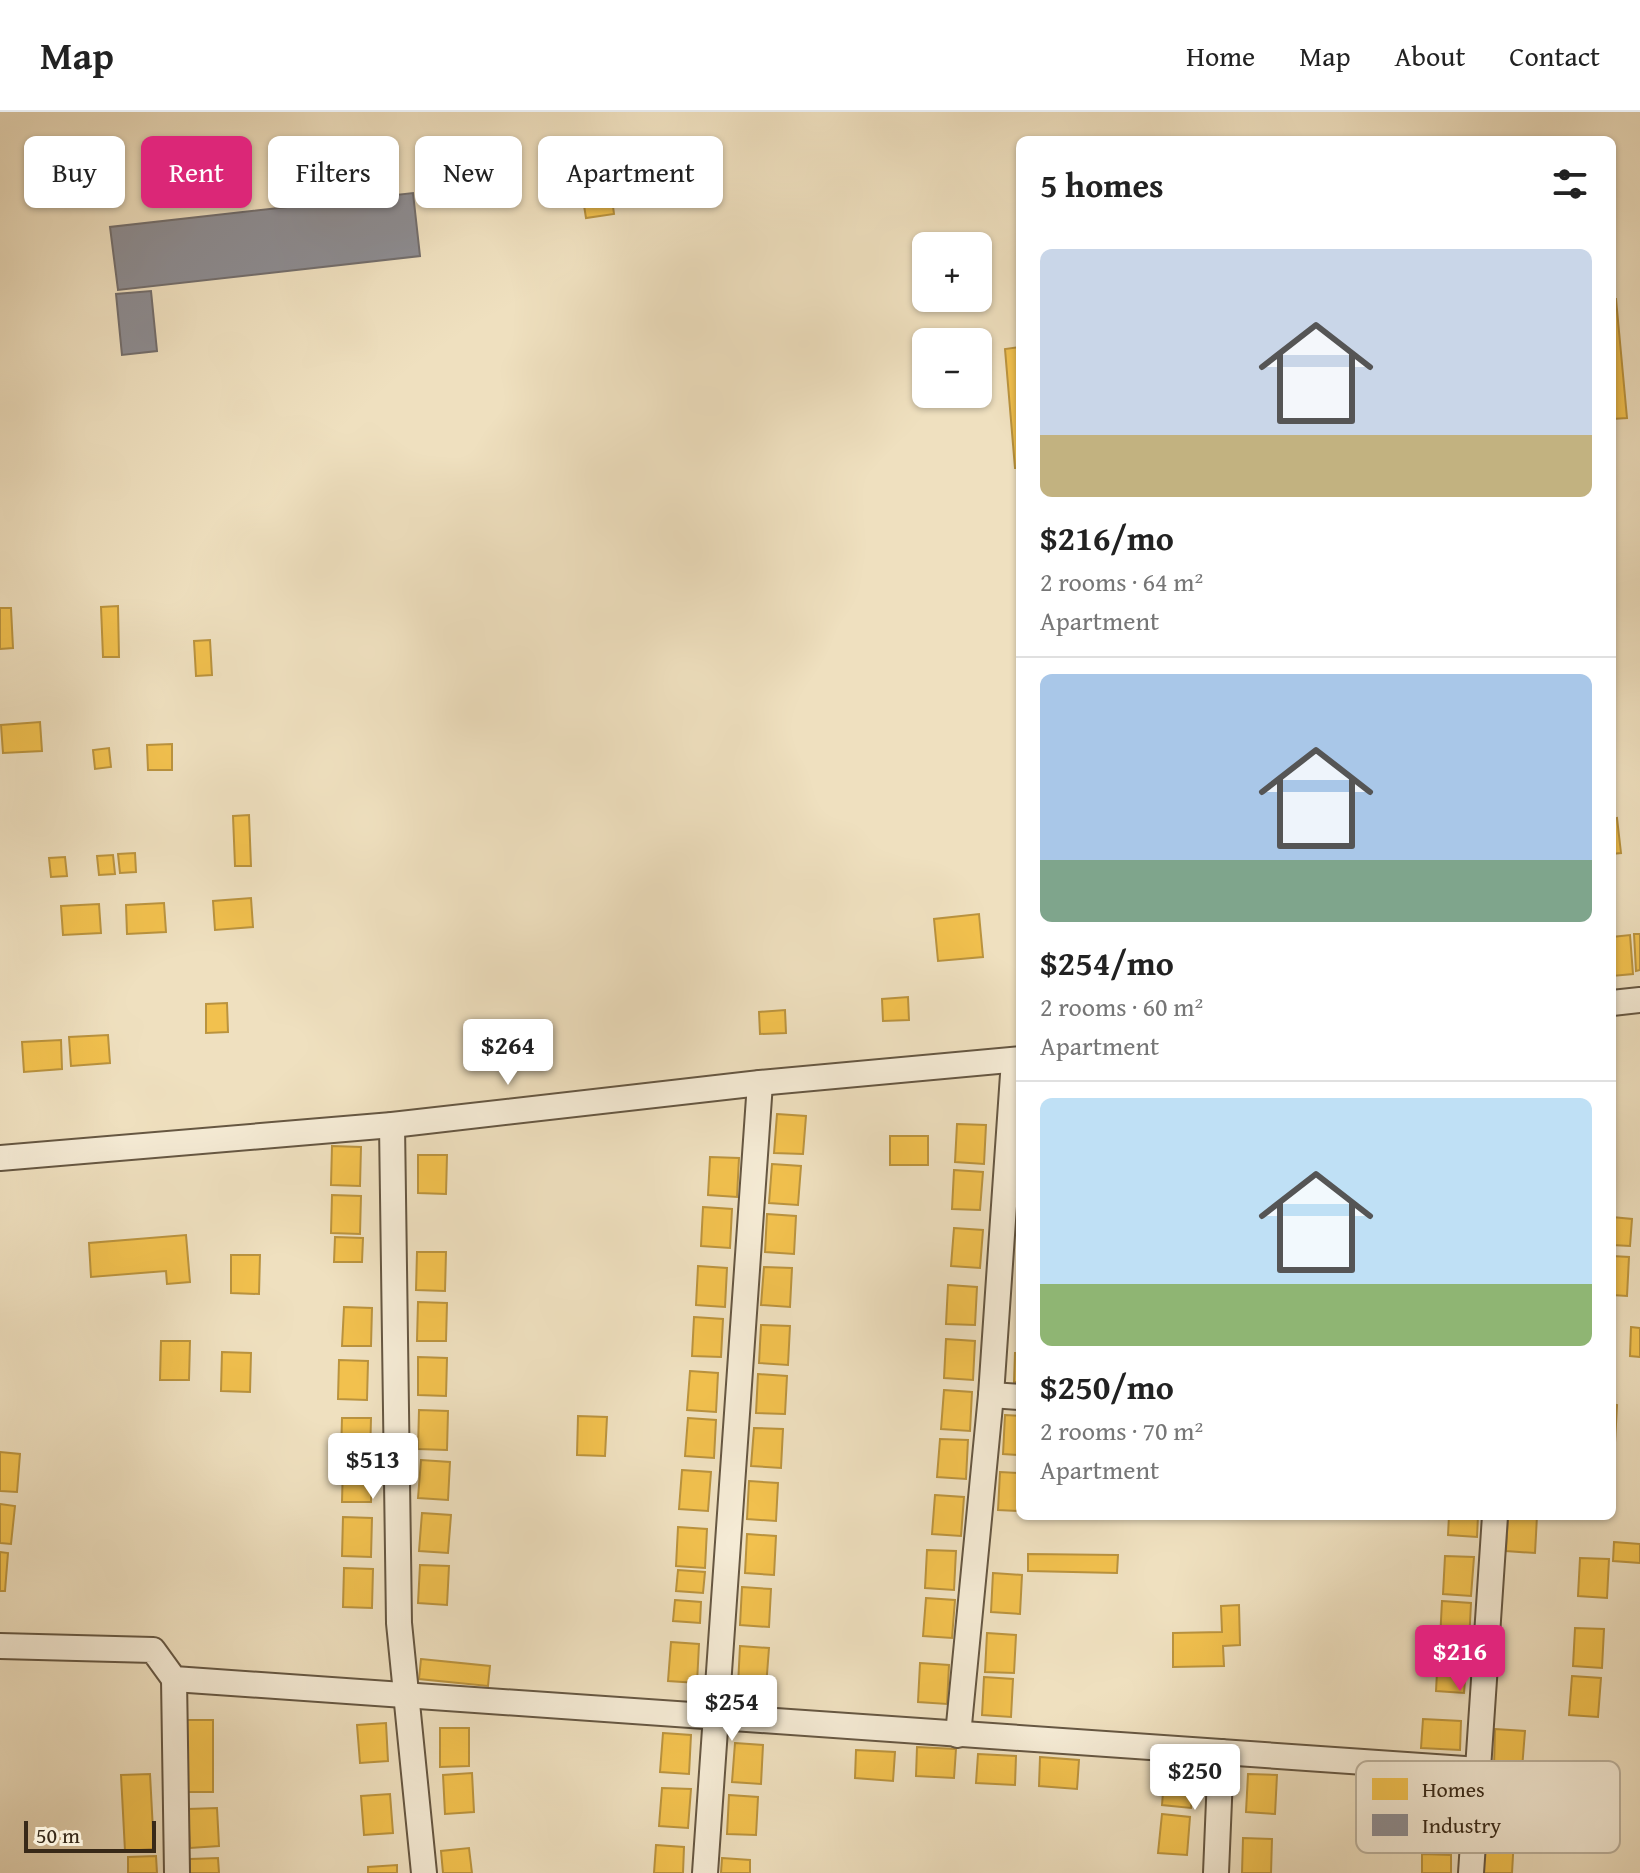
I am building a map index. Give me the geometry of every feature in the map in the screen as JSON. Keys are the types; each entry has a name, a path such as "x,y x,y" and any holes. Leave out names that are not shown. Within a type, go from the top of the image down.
{"street":[{"path":"1616,1003 1640,1000"},
{"path":"0,1158 392,1125 760,1083 1016,1060"},
{"path":"705,1873 713,1718 760,1083"},
{"path":"958,1735 1013,1151 1016,1083"},
{"path":"392,1125 399,1623 424,1873"},
{"path":"991,1395 1016,1397"},
{"path":"1480,1761 1495,1520"},
{"path":"0,1646 153,1650 174,1679 177,1873"},
{"path":"174,1679 1356,1761"},
{"path":"1216,1873 1221,1752"},
{"path":"1471,1873 1473,1853"}],"building: Homes":[{"path":"584,208 613,208 614,214 586,218"},
{"path":"1616,299 1627,418 1616,419"},
{"path":"1016,348 1016,468 1015,468 1005,349"},
{"path":"118,606 119,657 103,657 101,607"},
{"path":"0,608 11,608 13,648 0,649"},
{"path":"210,640 212,675 196,676 194,641"},
{"path":"40,722 42,751 3,753 1,725"},
{"path":"172,744 172,770 148,770 147,745"},
{"path":"109,748 111,767 95,769 93,750"},
{"path":"249,815 251,866 235,866 233,816"},
{"path":"1616,818 1621,853 1616,854"},
{"path":"135,853 136,872 120,873 118,854"},
{"path":"113,855 115,874 99,875 97,856"},
{"path":"65,857 67,876 51,877 49,858"},
{"path":"251,898 253,927 215,930 213,901"},
{"path":"164,903 166,932 127,934 126,905"},
{"path":"99,904 101,933 63,935 61,906"},
{"path":"979,914 983,957 938,961 934,919"},
{"path":"1634,934 1640,934 1640,970 1636,971"},
{"path":"1630,935 1633,974 1616,976 1616,937"},
{"path":"908,997 909,1020 883,1021 882,999"},
{"path":"227,1003 228,1032 206,1033 206,1004"},
{"path":"785,1010 786,1033 760,1034 759,1012"},
{"path":"108,1035 110,1063 71,1066 69,1037"},
{"path":"61,1040 62,1069 24,1072 22,1042"},
{"path":"777,1114 806,1116 803,1154 774,1153"},
{"path":"957,1124 986,1125 984,1164 955,1162"},
{"path":"890,1136 928,1136 928,1165 890,1165"},
{"path":"332,1146 361,1147 360,1186 331,1185"},
{"path":"418,1155 447,1155 446,1194 418,1193"},
{"path":"710,1157 739,1158 737,1197 708,1195"},
{"path":"772,1164 801,1166 798,1205 769,1203"},
{"path":"954,1170 983,1172 980,1210 952,1209"},
{"path":"332,1195 361,1196 360,1234 331,1233"},
{"path":"703,1207 732,1209 730,1248 701,1246"},
{"path":"767,1214 796,1216 794,1254 765,1252"},
{"path":"1616,1217 1632,1219 1630,1246 1616,1245"},
{"path":"954,1228 983,1230 980,1268 951,1266"},
{"path":"186,1235 190,1282 167,1284 166,1271 91,1277 89,1243"},
{"path":"335,1237 363,1238 362,1262 334,1262"},
{"path":"417,1252 446,1252 445,1291 416,1290"},
{"path":"231,1255 260,1255 259,1294 231,1293"},
{"path":"1616,1256 1629,1257 1627,1296 1616,1295"},
{"path":"698,1266 727,1268 725,1307 696,1305"},
{"path":"764,1267 792,1268 790,1307 761,1305"},
{"path":"948,1285 977,1287 975,1325 946,1324"},
{"path":"418,1302 447,1303 446,1341 417,1341"},
{"path":"344,1307 372,1308 371,1346 342,1346"},
{"path":"694,1317 723,1319 721,1357 692,1356"},
{"path":"761,1325 790,1326 788,1365 759,1363"},
{"path":"1631,1327 1640,1328 1640,1357 1630,1356"},
{"path":"946,1339 975,1341 973,1380 944,1378"},
{"path":"161,1341 190,1341 189,1380 160,1380"},
{"path":"222,1352 251,1353 250,1392 221,1391"},
{"path":"1015,1353 1016,1353 1016,1382"},
{"path":"418,1357 447,1358 446,1396 418,1395"},
{"path":"339,1360 368,1361 367,1400 338,1399"},
{"path":"690,1371 718,1373 716,1412 687,1410"},
{"path":"758,1374 787,1376 785,1414 756,1413"},
{"path":"944,1390 972,1392 970,1431 941,1429"},
{"path":"419,1410 448,1411 447,1450 418,1449"},
{"path":"1005,1415 1016,1416 1016,1455 1003,1454"},
{"path":"578,1416 607,1417 605,1456 577,1455"},
{"path":"342,1418 371,1418 370,1457 341,1456"},
{"path":"688,1418 716,1420 714,1458 685,1456"},
{"path":"754,1428 783,1429 781,1468 751,1466"},
{"path":"940,1439 968,1440 966,1479 937,1477"},
{"path":"0,1452 20,1454 17,1492 0,1491"},
{"path":"421,1460 450,1462 448,1500 418,1498"},
{"path":"343,1463 372,1464 371,1502 342,1502"},
{"path":"682,1470 711,1472 708,1511 679,1509"},
{"path":"1000,1472 1016,1473 1016,1511 998,1510"},
{"path":"749,1481 778,1483 776,1521 747,1519"},
{"path":"935,1495 964,1497 961,1536 932,1534"},
{"path":"0,1504 15,1506 11,1544 0,1543"},
{"path":"422,1513 451,1515 448,1553 419,1551"},
{"path":"343,1517 372,1518 371,1557 342,1556"},
{"path":"1449,1520 1478,1520 1477,1537 1448,1535"},
{"path":"1508,1520 1537,1520 1535,1553 1506,1551"},
{"path":"678,1527 707,1529 705,1568 676,1566"},
{"path":"747,1534 776,1536 774,1575 745,1573"},
{"path":"1614,1542 1640,1544 1640,1563 1613,1561"},
{"path":"927,1550 956,1551 954,1590 925,1588"},
{"path":"0,1552 8,1553 5,1591 0,1591"},
{"path":"1028,1554 1118,1555 1117,1573 1028,1571"},
{"path":"1445,1556 1474,1557 1471,1596 1443,1594"},
{"path":"1580,1558 1609,1559 1607,1598 1578,1596"},
{"path":"420,1565 449,1566 447,1605 418,1603"},
{"path":"344,1568 373,1569 372,1608 343,1607"},
{"path":"678,1570 705,1572 703,1593 676,1591"},
{"path":"993,1573 1022,1575 1020,1614 991,1612"},
{"path":"742,1587 771,1589 769,1627 740,1625"},
{"path":"926,1598 955,1600 952,1638 923,1636"},
{"path":"675,1600 701,1602 700,1623 673,1621"},
{"path":"1442,1601 1471,1603 1469,1642 1440,1640"},
{"path":"1239,1605 1240,1645 1223,1646 1224,1666 1173,1667 1173,1633 1222,1632 1221,1606"},
{"path":"1575,1628 1604,1629 1602,1668 1573,1666"},
{"path":"987,1633 1016,1635 1014,1673 985,1672"},
{"path":"671,1642 699,1644 697,1683 668,1681"},
{"path":"740,1646 769,1648 766,1687 738,1685"},
{"path":"1438,1653 1467,1654 1464,1693 1436,1691"},
{"path":"421,1659 490,1666 488,1686 419,1679"},
{"path":"920,1663 949,1665 947,1704 918,1702"},
{"path":"1572,1676 1601,1678 1598,1717 1569,1715"},
{"path":"984,1677 1013,1679 1011,1717 982,1715"},
{"path":"1423,1719 1461,1721 1460,1750 1421,1748"},
{"path":"185,1720 213,1720 213,1792 184,1792"},
{"path":"386,1723 388,1761 360,1763 357,1725"},
{"path":"440,1728 469,1728 469,1766 440,1767"},
{"path":"1495,1729 1525,1731 1523,1761 1494,1761"},
{"path":"663,1733 691,1735 689,1774 660,1772"},
{"path":"735,1743 763,1745 761,1784 732,1782"},
{"path":"917,1747 956,1749 954,1778 916,1776"},
{"path":"856,1750 895,1752 893,1781 855,1778"},
{"path":"978,1754 1016,1756 1015,1785 976,1783"},
{"path":"1040,1757 1079,1760 1077,1789 1039,1786"},
{"path":"1165,1767 1194,1770 1191,1808 1162,1805"},
{"path":"472,1773 474,1812 445,1814 443,1775"},
{"path":"150,1774 154,1849 125,1851 121,1775"},
{"path":"1248,1774 1277,1775 1275,1814 1246,1812"},
{"path":"662,1788 691,1789 688,1828 659,1826"},
{"path":"390,1794 393,1833 364,1835 361,1796"},
{"path":"729,1795 758,1797 756,1835 727,1834"},
{"path":"217,1808 219,1846 190,1848 188,1809"},
{"path":"1162,1814 1190,1817 1187,1855 1158,1853"},
{"path":"1243,1838 1272,1839 1271,1873 1242,1873"},
{"path":"656,1845 684,1847 683,1873 654,1873"},
{"path":"469,1848 472,1873 443,1873 441,1851"},
{"path":"1485,1853 1513,1853 1512,1873 1483,1873"},
{"path":"1422,1854 1451,1855 1451,1873 1422,1873"},
{"path":"156,1856 157,1873 128,1873 128,1857"},
{"path":"218,1858 219,1873 190,1873 190,1859"},
{"path":"722,1858 750,1860 750,1873 721,1873"},
{"path":"397,1865 397,1873 368,1873 368,1867"}],"building: Industry":[{"path":"413,193 420,256 118,290 110,227 279,208 399,208 399,195"},
{"path":"151,291 157,351 122,355 116,294"}]}
